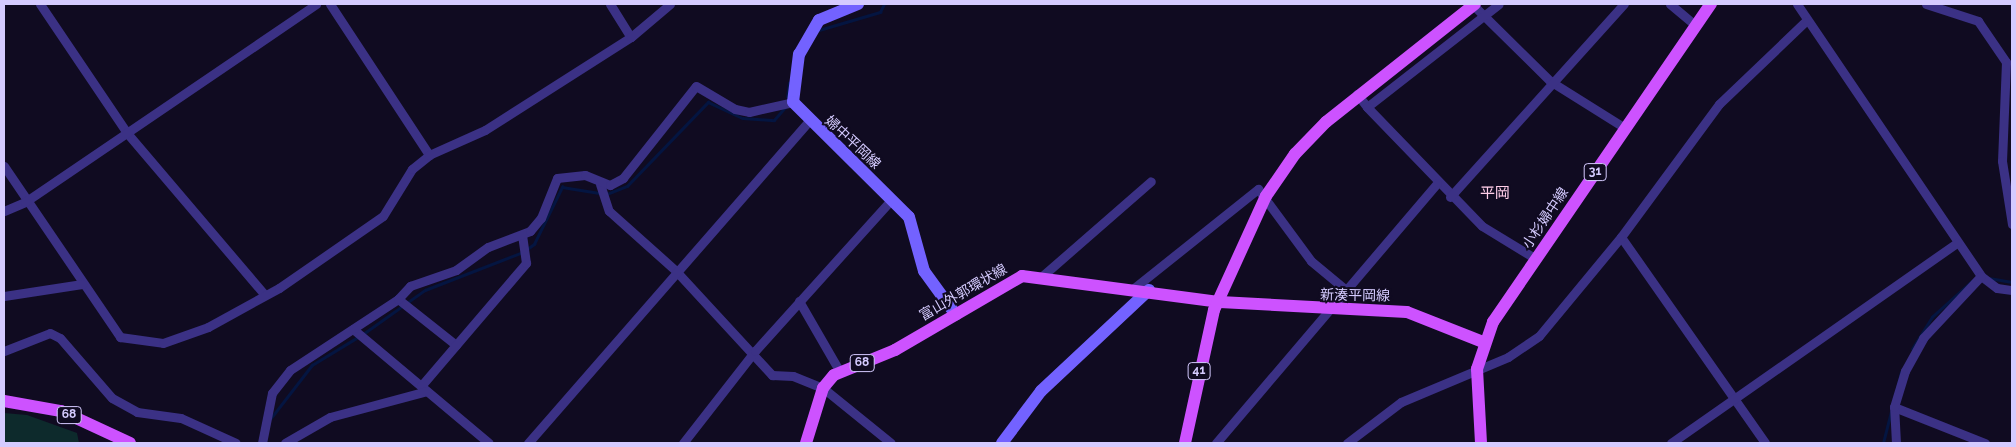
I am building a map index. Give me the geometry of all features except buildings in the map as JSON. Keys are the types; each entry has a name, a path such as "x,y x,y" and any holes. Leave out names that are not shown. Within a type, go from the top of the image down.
{"main road":[{"path":"792,102 799,54 819,20 858,4"},
{"path":"1220,302 1231,267 1266,196 1295,154 1357,94 1473,4"},
{"name":"小杉婦中線","path":"1480,443 1477,369 1482,342 1536,258 1711,4"},
{"name":"婦中平岡線","path":"792,102 809,121 909,217 924,271 956,315"},
{"name":"富山外郭環状線","path":"806,443 823,388 840,372 895,350 956,315 1007,282 1022,276 1134,288 1220,302"},
{"path":"1002,443 1041,391 1149,290"},
{"name":"新湊平岡線","path":"1220,302 1331,310 1407,312 1482,342"},
{"name":"41","path":"1185,443 1214,310 1220,302"},
{"name":"41","path":"1194,443 1220,302"},
{"name":"68","path":"4,401 61,411 109,439 130,443"}],"street":[{"path":"40,4 127,133 263,292"},
{"path":"4,210 24,202 316,4"},
{"path":"330,4 429,154"},
{"path":"610,4 631,36"},
{"path":"4,166 24,202 120,337 163,343 208,327 263,292 279,288 383,216 412,169 429,154 485,130 631,36 670,4"},
{"path":"1473,4 1482,17 1550,82 1625,128"},
{"path":"1367,107 1499,4"},
{"path":"1450,197 1550,82 1624,4"},
{"path":"1670,4 1696,26"},
{"path":"1797,4 1806,21 1957,244 1981,276 1997,288 2012,290"},
{"path":"1926,4 1978,21 2006,62 2002,161 2012,224"},
{"path":"1347,443 1401,402 1508,357 1538,336 1621,237 1719,104 1806,21"},
{"path":"262,443 272,393 314,351 353,329 398,299 423,279 456,270 488,247 522,236 541,218 557,178 584,175 600,184 610,185 633,168 669,115 696,86 735,109 750,112 792,102"},
{"path":"1357,94 1450,197 1482,226 1536,258"},
{"path":"528,443 676,271 809,121"},
{"path":"1040,278 1150,182"},
{"path":"1216,443 1437,183"},
{"path":"600,184 609,211 676,271 755,351 772,375 793,376 823,388 891,443"},
{"path":"1134,288 1258,189 1266,196 1311,261 1346,290"},
{"path":"683,443 755,351 891,200"},
{"path":"285,443 330,418 424,388 456,345 526,263 522,236"},
{"path":"1621,237 1765,443"},
{"path":"1671,443 1957,244"},
{"path":"1896,443 1894,407 1896,392 1923,338 1981,276"},
{"path":"4,296 82,284"},
{"path":"398,299 456,345"},
{"path":"799,301 840,372"},
{"path":"353,329 489,443"},
{"path":"4,351 50,333 60,338 112,398 137,412 181,418 236,443"},
{"path":"1894,407 1985,443"}],"green space":[{"path":"4,413 27,415 77,433 79,443 4,443"}],"waterway":[{"path":"819,30 880,12 884,4"},
{"path":"787,97 789,83"},
{"path":"607,194 627,186 708,102 743,118 774,120 787,105"},
{"path":"363,334 425,290 523,252 534,244 562,187 601,193"},
{"path":"1989,278 2012,282"},
{"path":"1912,349 1932,317 1972,281"},
{"path":"271,418 312,365 358,337"},
{"path":"1883,443 1901,372"}],"district":[{"name":"平岡","path":"1495,194"}]}
